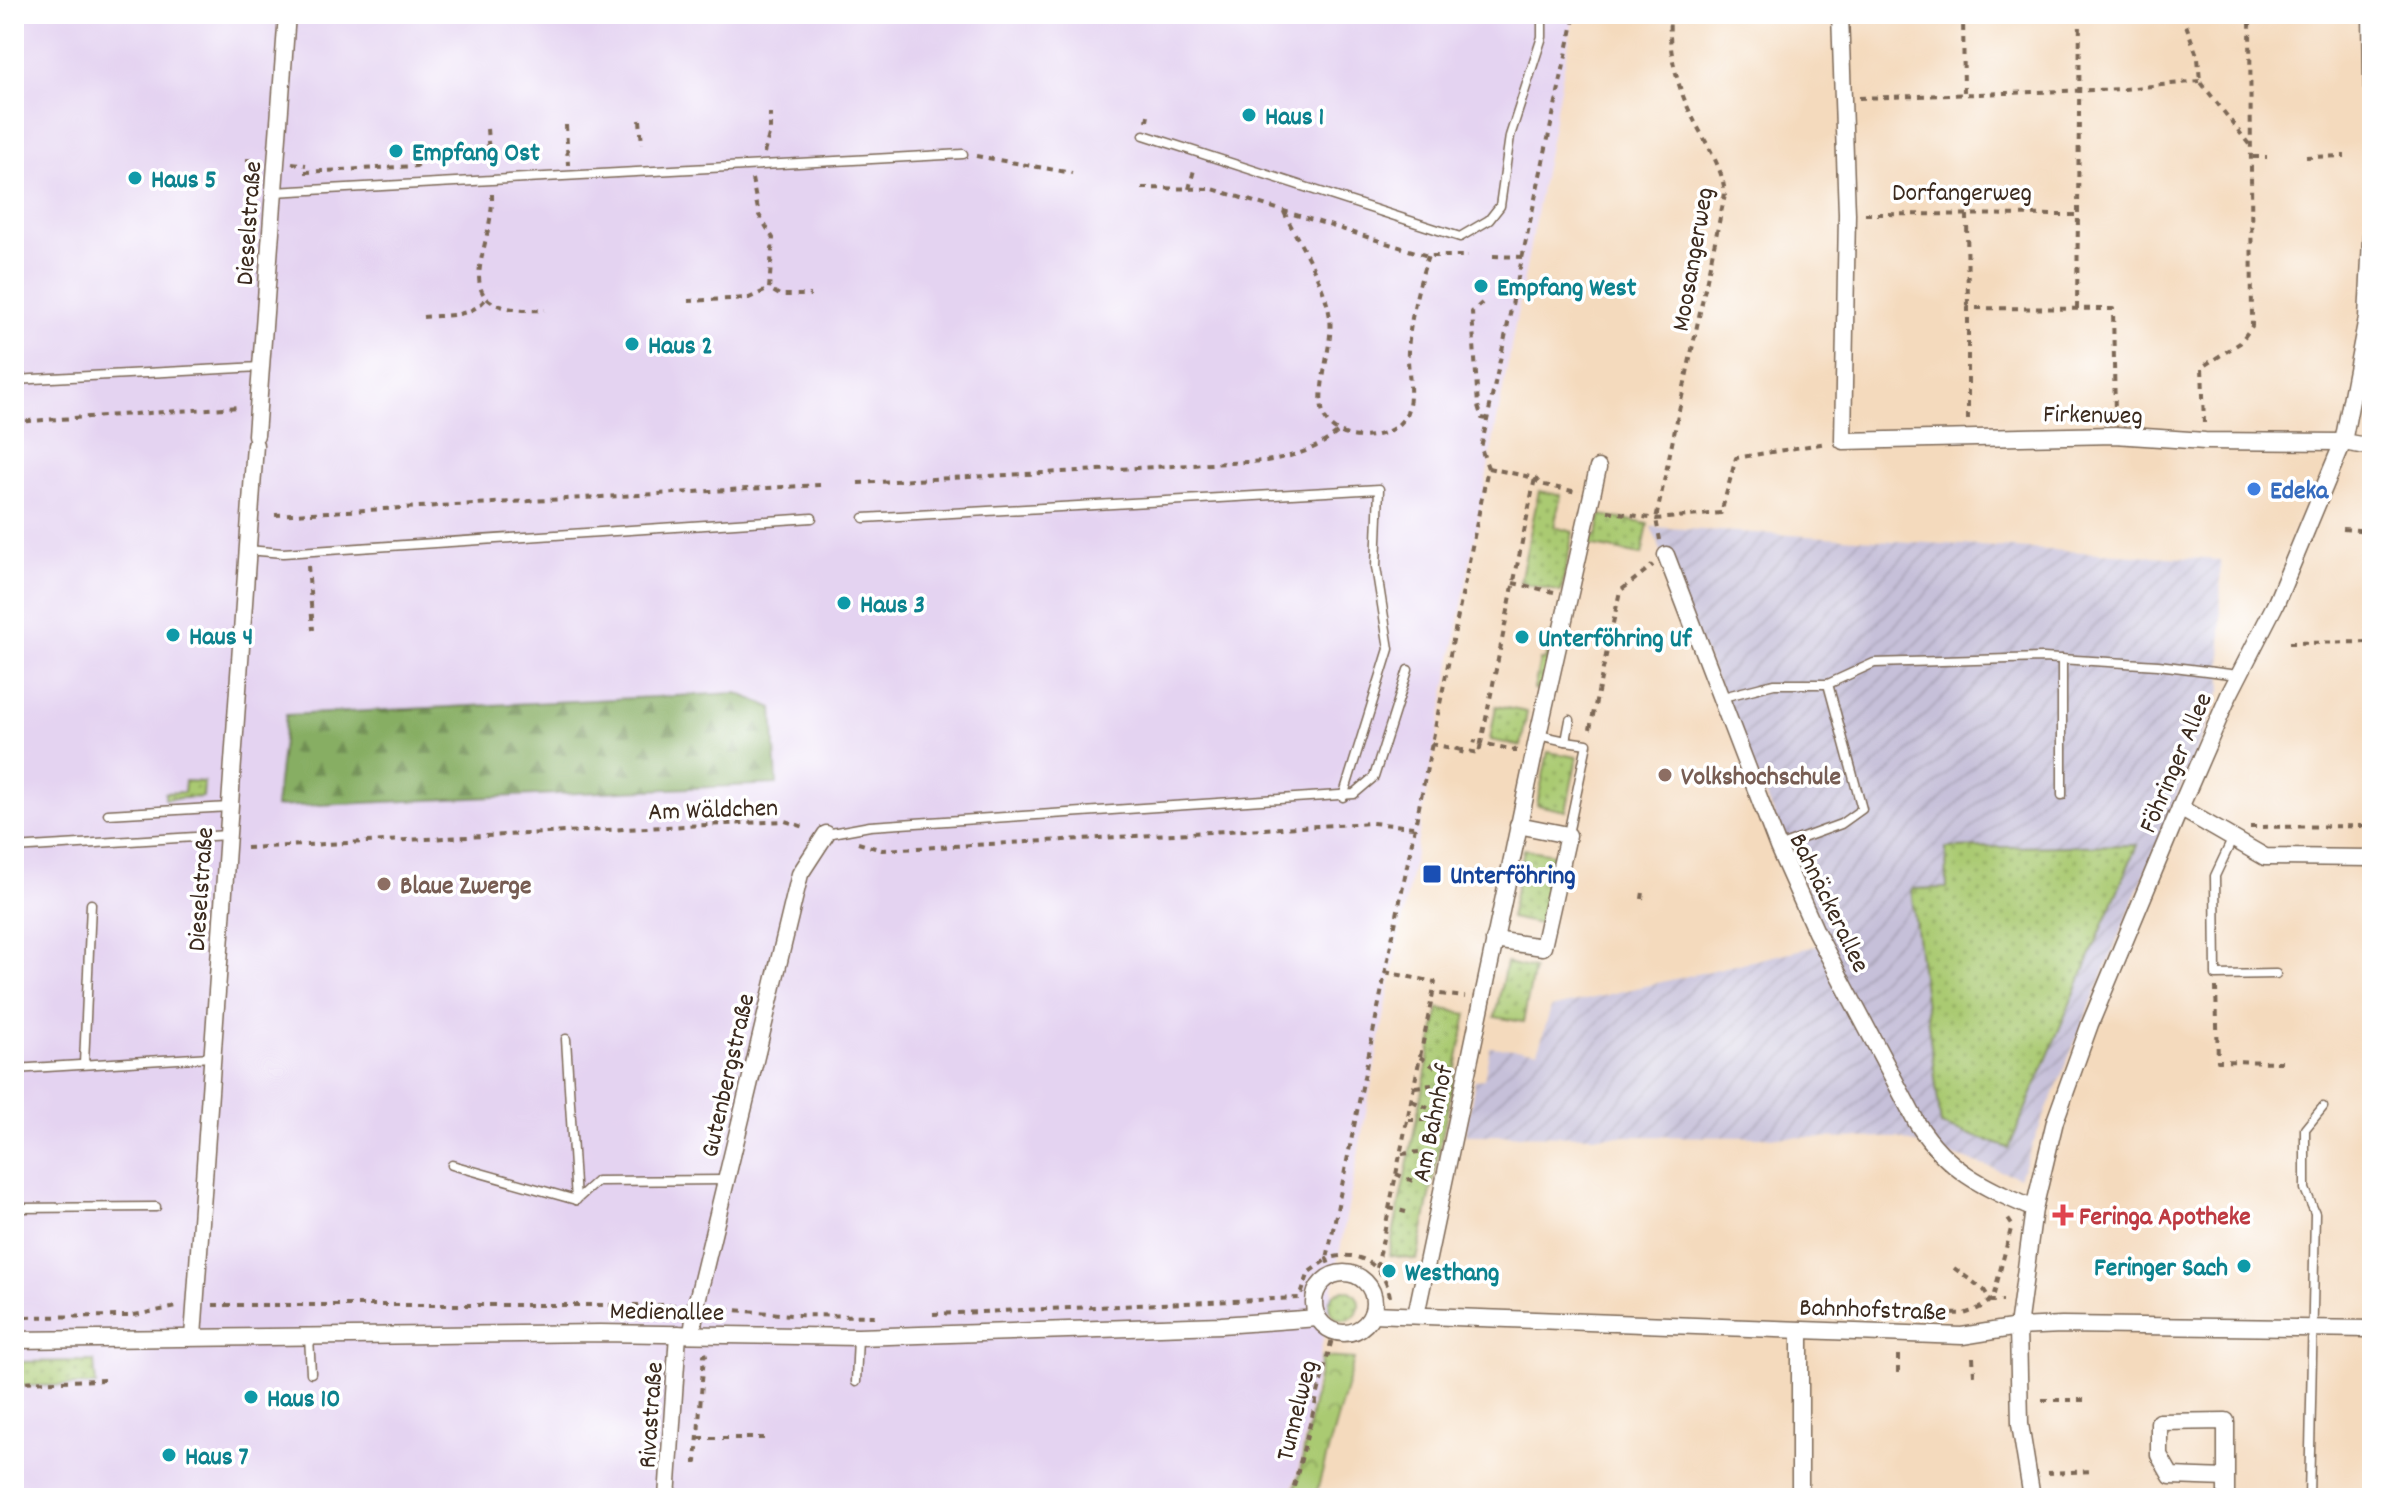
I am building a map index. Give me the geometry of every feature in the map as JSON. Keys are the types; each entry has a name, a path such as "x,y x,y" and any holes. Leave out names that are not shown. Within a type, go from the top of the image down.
{"street":[{"name":"Dieselstraße","path":"193,1337 287,14"},
{"path":"1840,14 1847,214 1843,441"},
{"path":"2371,14 2372,88"},
{"name":"Föhringer Allee","path":"2032,1498 2020,1424 2018,1327 2034,1209 2055,1121 2180,808 2239,675 2276,603 2343,442 2367,318 2372,220"},
{"name":"Firkenweg","path":"1843,441 2115,435 2205,441 2343,442 2372,447"},
{"name":"Am Bahnhof","path":"1418,1308 1518,825 1598,468"},
{"name":"Bahnäckerallee","path":"1666,555 1719,699 1778,847 1816,932 1932,1145 1972,1182 2034,1209"},
{"path":"2180,808 2233,834 2265,857 2372,858"},
{"path":"1494,940 1543,947 1568,835 1518,825"},
{"name":"Gutenbergstraße","path":"685,1334 696,1305 800,874 826,834"},
{"path":"1330,1267 1352,1274 1368,1285 1373,1294 1372,1314 1352,1332 1334,1331 1318,1318 1314,1298 1330,1267"},
{"name":"Bahnhofstraße","path":"1372,1314 1418,1308 1962,1336 2018,1327 2372,1329"},
{"name":"Medienallee","path":"14,1340 685,1334 858,1337 1259,1323 1318,1318"},
{"path":"1800,1330 1800,1498"},
{"name":"Rivastraße","path":"667,1498 671,1437 685,1334"},
{"path":"2226,1478 2171,1476 2159,1455 2159,1422 2226,1421 2226,1478 2226,1498"}],"lane":[{"path":"1144,135 1460,237 1489,220 1500,206 1510,136 1542,37 1542,14"},
{"path":"274,192 963,154"},
{"path":"14,380 260,367"},
{"path":"864,518 1379,489 1376,567 1389,649 1343,797"},
{"path":"247,550 307,551 812,518"},
{"path":"1719,699 1774,684 1828,684 1874,663 2062,659 2239,675"},
{"path":"2062,659 2062,795"},
{"path":"826,834 885,825 1343,797 1362,790 1374,777 1408,670"},
{"path":"1778,847 1841,824 1862,809 1828,684"},
{"path":"1566,741 1570,720"},
{"path":"1538,735 1587,744 1568,835"},
{"path":"108,814 229,807"},
{"path":"2233,834 2215,876 2216,975 2276,974"},
{"path":"14,848 228,835"},
{"path":"84,1064 91,904"},
{"path":"566,1039 576,1200"},
{"path":"14,1069 211,1057"},
{"path":"2309,1498 2315,1213 2305,1189 2305,1129 2323,1107"},
{"path":"452,1165 576,1200"},
{"path":"576,1200 597,1181 726,1180"},
{"path":"14,1208 156,1207"},
{"path":"309,1337 311,1373"},
{"path":"856,1382 858,1337"}],"path":[{"path":"1330,1267 1384,972 1488,468 1481,448 1575,14"},
{"name":"Moosangerweg","path":"1656,519 1725,194 1717,161 1689,111 1675,73 1670,14"},
{"path":"1963,14 1964,93"},
{"path":"2077,309 2080,14"},
{"path":"2182,14 2198,58 2200,81 2253,149"},
{"path":"2205,441 2202,367 2240,343 2252,326 2250,14"},
{"path":"1844,98 2081,90 2200,81"},
{"path":"763,165 770,113"},
{"path":"640,120 642,144"},
{"path":"566,125 569,175"},
{"path":"487,129 491,218 478,262 480,284 487,297 504,310 545,310"},
{"path":"305,172 416,166 437,154 489,151"},
{"path":"1189,189 1199,152"},
{"path":"963,154 1072,173"},
{"path":"2306,157 2345,156"},
{"path":"2253,157 2267,157"},
{"path":"750,165 759,215 773,238 769,289"},
{"path":"1142,188 1213,189 1428,256 1468,256"},
{"path":"1284,212 1330,317 1331,340 1321,401 1324,418 1337,433 1359,437 1379,434 1392,431 1402,422 1410,392 1410,332 1428,256"},
{"name":"Dorfangerweg","path":"1847,214 2077,215"},
{"path":"1967,215 1968,437"},
{"path":"1493,256 1522,257"},
{"path":"769,289 780,295 811,295"},
{"path":"688,301 749,298 769,289"},
{"path":"423,317 467,313 480,307 487,297"},
{"path":"1482,303 1472,312 1478,406 1482,418 1487,419"},
{"path":"1968,308 2113,309 2115,435"},
{"path":"14,422 258,406"},
{"path":"858,483 1266,461 1300,455 1337,433"},
{"path":"1488,468 1515,477 1535,478 1540,484 1656,519 1721,513 1736,458 1843,441"},
{"path":"1431,744 1479,753 1535,478"},
{"path":"275,515 820,485"},
{"path":"2343,529 2372,531"},
{"path":"307,551 313,630"},
{"path":"1587,744 1620,591 1666,555"},
{"path":"1513,583 1569,595"},
{"path":"2289,643 2372,642"},
{"path":"1473,741 1515,750 1512,765"},
{"name":"Am Wäldchen","path":"249,848 785,821 882,850 1372,823 1413,827"},
{"path":"2233,834 2372,826"},
{"path":"1377,1268 1435,982 1417,975 1384,972"},
{"path":"2216,975 2218,1061 2282,1062"},
{"path":"1433,993 1465,999 1467,987"},
{"path":"1420,1057 1436,1068"},
{"path":"1414,1087 1432,1085"},
{"path":"1412,1100 1428,1108"},
{"path":"1408,1120 1426,1120"},
{"path":"1400,1154 1419,1152"},
{"path":"1396,1174 1413,1181"},
{"path":"1389,1208 1406,1212"},
{"path":"1991,1301 2012,1225 2005,1212"},
{"path":"925,1314 1300,1298 1309,1272 1330,1267 1352,1255 1377,1268 1388,1285 1391,1300 1418,1308"},
{"path":"1954,1268 1984,1290 1991,1301"},
{"path":"1842,1311 1964,1314 1991,1301 2006,1302"},
{"path":"14,1317 129,1316 195,1305 696,1305 737,1311 879,1316"},
{"path":"736,1335 737,1311"},
{"name":"Tunnelweg","path":"1291,1498 1334,1331"},
{"path":"693,1462 696,1462 704,1355 713,1352"},
{"path":"1898,1355 1898,1374"},
{"path":"1973,1357 1974,1375"},
{"path":"14,1382 109,1380"},
{"path":"2042,1400 2089,1400"},
{"path":"671,1437 768,1438"},
{"path":"2045,1473 2092,1471"}],"shaded area":[{"path":"14,14 1574,14 1298,1472 1289,1498 14,1498"},
{"path":"1651,527 2220,560 2222,688 2019,1177 1898,1138 1465,1135 1475,1080 1484,1079 1490,1047 1538,1051 1551,1008 1829,943"}],"green space":[{"path":"1539,491 1561,495 1554,527 1573,532 1561,592 1520,582"},
{"path":"1601,515 1648,524 1642,555 1588,545 1590,536 1597,536"},
{"path":"1551,634 1554,635 1542,691 1534,689 1540,660 1545,660"},
{"path":"737,693 773,708 777,784 275,807 286,715"},
{"path":"1496,706 1527,712 1521,746 1490,740"},
{"path":"1548,752 1577,757 1566,811 1537,805"},
{"path":"185,781 204,782 203,797 165,799 165,793 184,792"},
{"path":"2137,845 2009,1148 1941,1125 1911,889 1947,888 1946,848"},
{"path":"1524,849 1554,854 1540,924 1510,918"},
{"path":"1506,963 1534,969 1523,1022 1495,1017"},
{"path":"1439,1008 1467,1014 1417,1260 1389,1255"},
{"path":"1344,1290 1355,1294 1359,1305 1355,1316 1344,1320 1333,1316 1329,1305 1333,1294"},
{"path":"1322,1357 1354,1359 1315,1498 1292,1498 1300,1472"},
{"path":"94,1361 96,1385 14,1386 14,1362"}],"place":[{"name":"Haus 1","path":"1249,115"},
{"name":"Empfang Ost","path":"396,151"},
{"name":"Haus 5","path":"135,178"},
{"name":"Empfang West","path":"1481,286"},
{"name":"Haus 2","path":"632,344"},
{"name":"Edeka","path":"2254,489"},
{"name":"Haus 3","path":"844,603"},
{"name":"Haus 4","path":"173,635"},
{"name":"Unterföhring Uf","path":"1522,637"},
{"name":"Volkshochschule","path":"1665,775"},
{"name":"Unterföhring","path":"1432,874"},
{"name":"Blaue Zwerge","path":"384,884"},
{"name":"Feringa Apotheke","path":"2063,1215"},
{"name":"Feringer Sach","path":"2244,1266"},
{"name":"Westhang","path":"1389,1271"},
{"name":"Haus 10","path":"251,1397"},
{"name":"Haus 7","path":"169,1455"}]}
